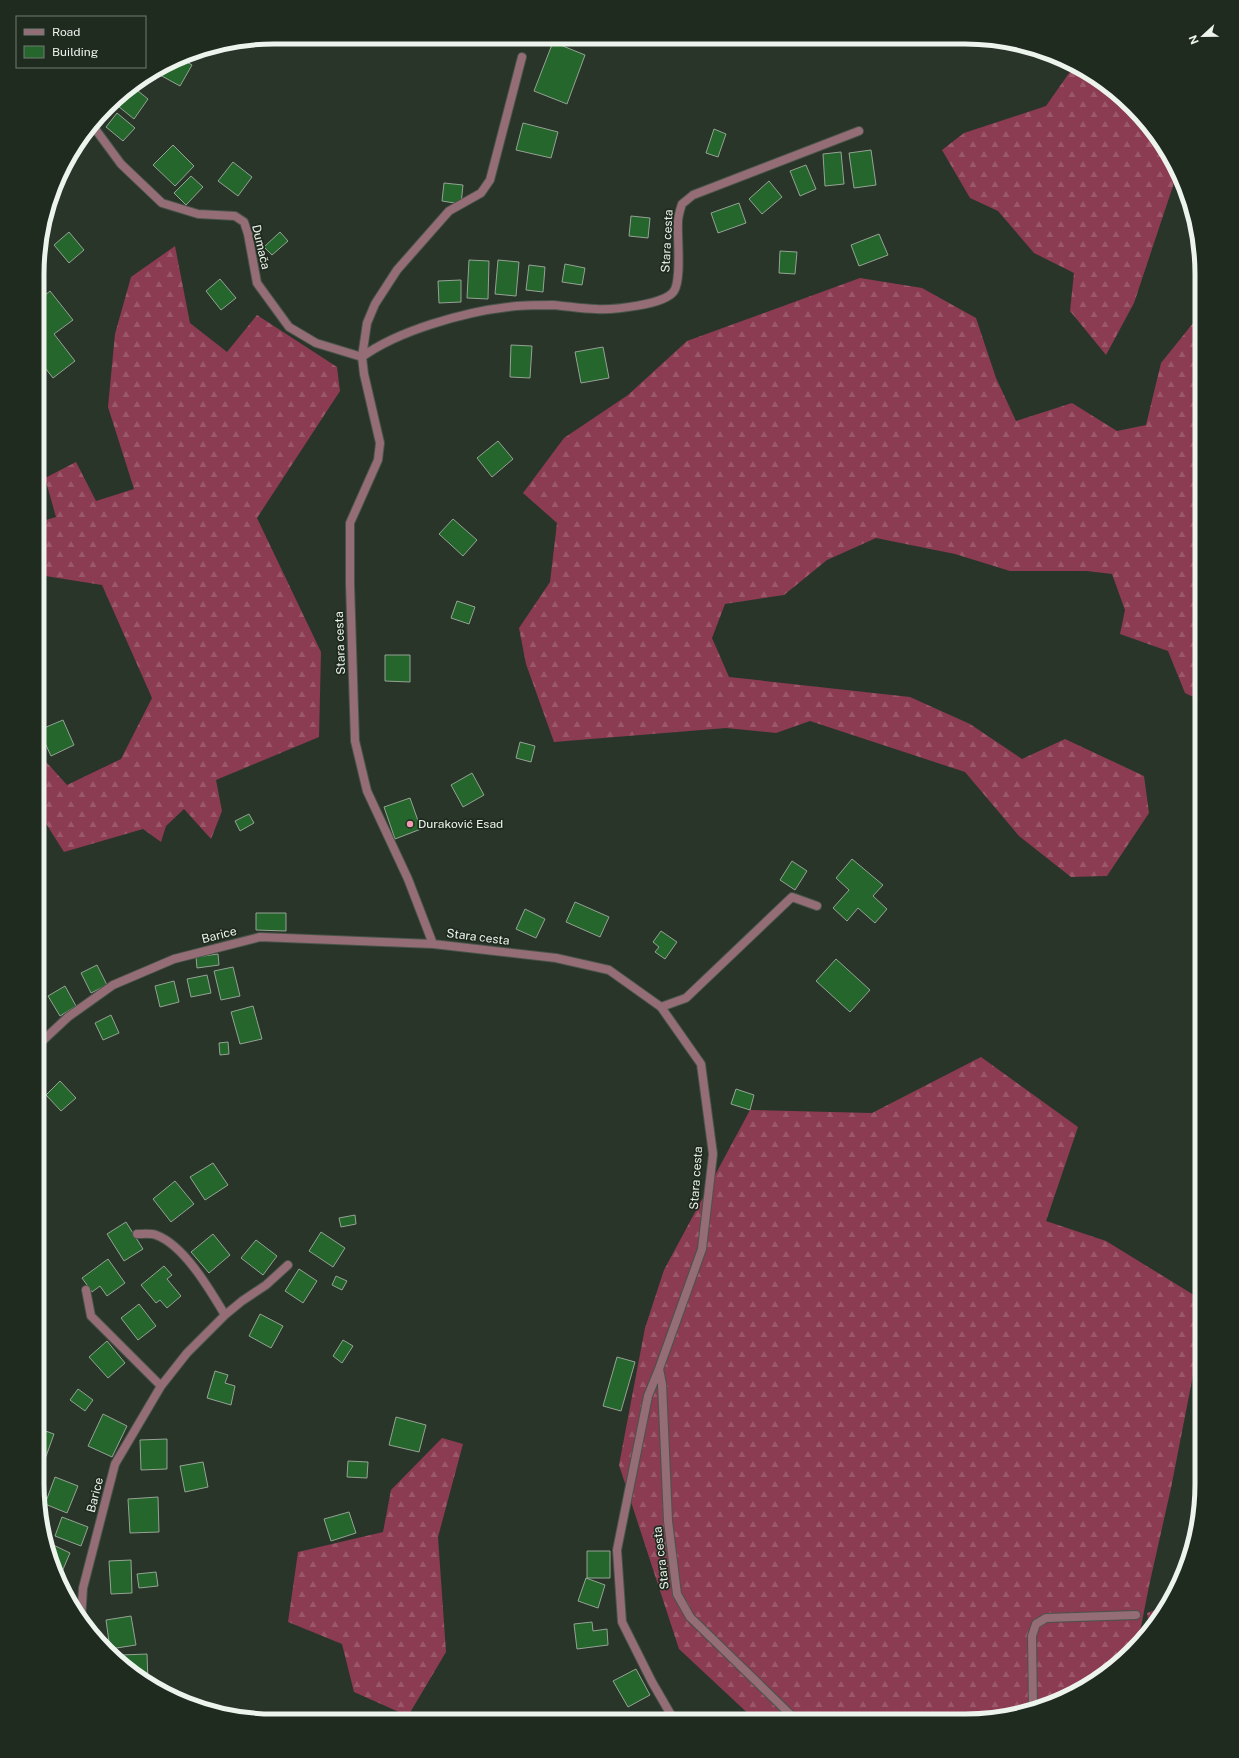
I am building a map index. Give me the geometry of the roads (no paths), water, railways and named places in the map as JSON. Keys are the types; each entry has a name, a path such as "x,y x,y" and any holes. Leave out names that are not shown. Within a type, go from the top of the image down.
{"street":[{"name":"Stara cesta","path":"522,57 490,180 481,193 449,211 397,270 375,304 366,323 362,357 364,374 380,443 378,460 350,523 350,584 355,741 367,791 408,879 433,944 556,958 609,970 661,1007 701,1064 713,1154 702,1249 648,1396 617,1550 622,1622 652,1682 671,1714"},
{"name":"Dumača","path":"95,129 121,164 162,203 198,214 235,216 244,222 248,234 257,283 290,327 316,343 362,357"},
{"name":"Stara cesta","path":"362,357 376,346 394,338 457,316 508,307 554,305 598,310 650,303 665,298 674,291 678,276 678,220 682,204 693,195 859,131"},
{"path":"661,1007 686,998 792,897 817,906"},
{"name":"Barice","path":"44,1039 68,1017 113,985 182,957 260,937 433,944"},
{"path":"138,1234 154,1234 170,1242 202,1278 225,1315"},
{"name":"Barice","path":"82,1610 83,1588 115,1464 161,1386 187,1353 225,1315 242,1301 266,1285 288,1265"},
{"path":"86,1290 91,1316 161,1386"},
{"name":"Stara cesta","path":"659,1369 662,1384 668,1521 677,1594 690,1617 791,1714"},
{"path":"1033,1704 1032,1636 1036,1624 1046,1618 1136,1615"}],"place":[{"name":"Duraković Esad","path":"410,824"}]}
